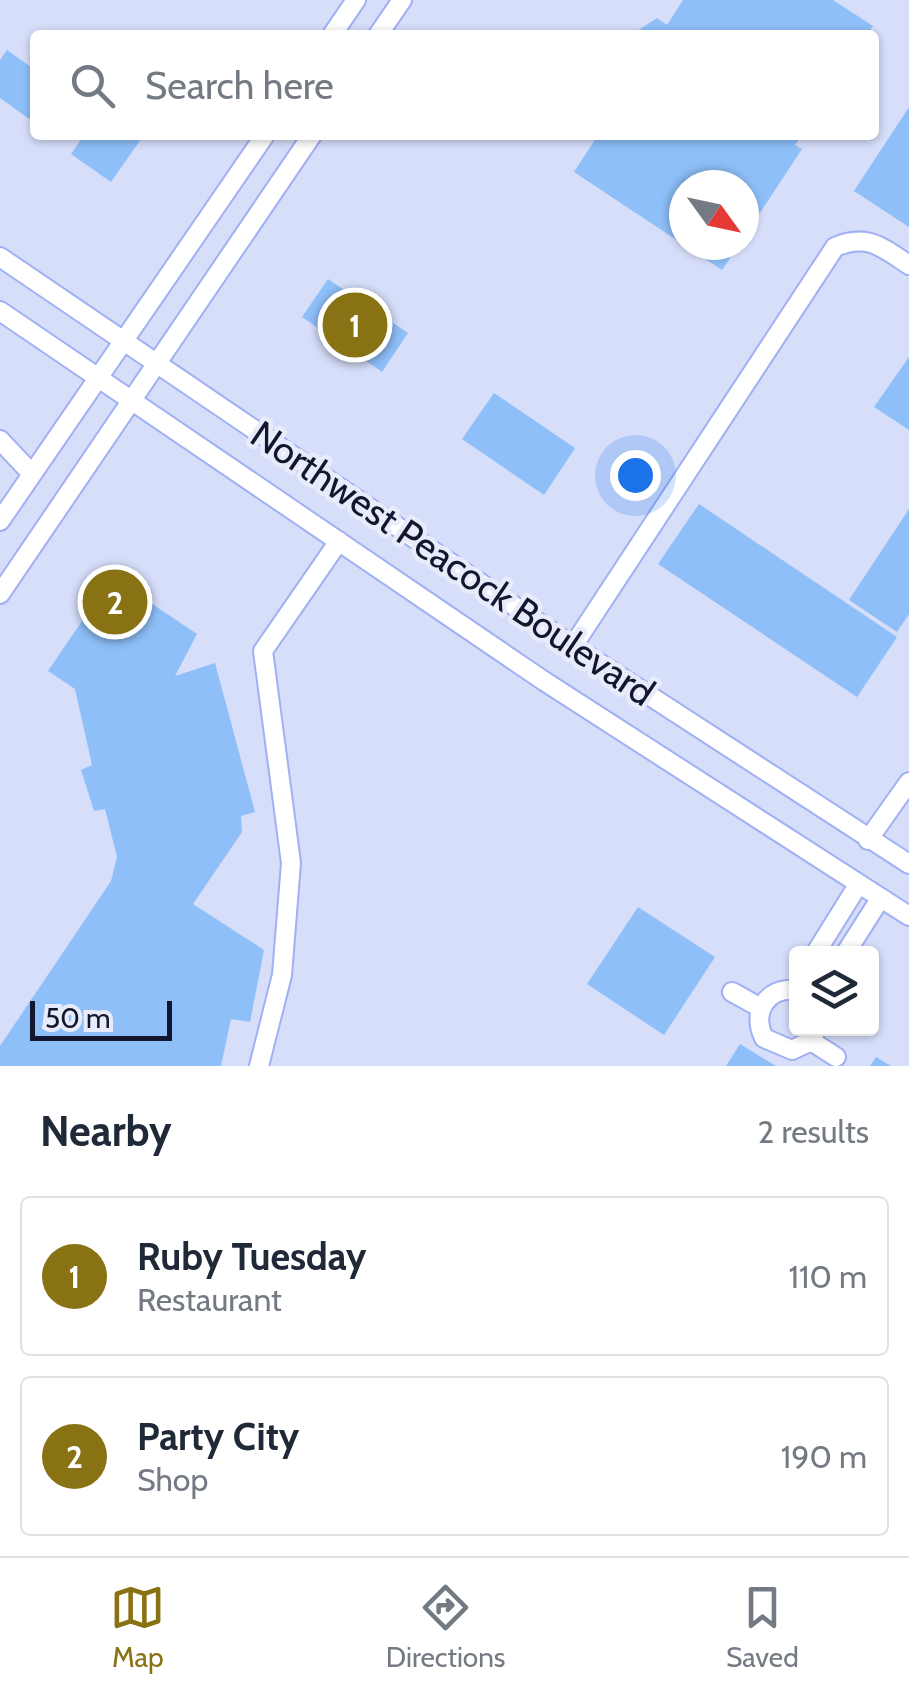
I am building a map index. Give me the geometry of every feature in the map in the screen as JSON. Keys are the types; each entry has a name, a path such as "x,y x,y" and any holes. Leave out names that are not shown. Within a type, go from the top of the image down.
{"street":[{"path":"335,30 356,0"},
{"path":"381,30 402,0"},
{"path":"0,521 262,140"},
{"path":"0,594 301,140"},
{"path":"573,646 836,247 856,238 873,241 909,266"},
{"name":"Northwest Peacock Boulevard","path":"0,258 573,646 909,864"},
{"name":"Northwest Peacock Boulevard","path":"0,311 544,681 909,916"},
{"path":"0,440 34,472"},
{"path":"259,1066 282,975 290,864 263,651 339,540"},
{"path":"868,840 909,782"},
{"path":"820,946 858,885"},
{"path":"850,946 880,898"},
{"path":"789,989 774,993 761,1008 760,1028 772,1045 792,1050 813,1036"},
{"path":"732,992 761,1008"},
{"path":"815,1036 836,1057"}],"building":[{"path":"683,0 833,0 873,26 870,30 639,30 657,18 667,25"},
{"path":"7,50 30,66 30,119 0,98 0,60"},
{"path":"909,107 909,227 854,191"},
{"path":"81,140 140,140 111,182 71,154"},
{"path":"595,140 798,140 795,145 802,149 759,214 759,170 669,170 669,235 574,172"},
{"path":"707,260 729,260 722,270"},
{"path":"328,279 408,333 382,372 302,317"},
{"path":"909,357 909,430 874,407"},
{"path":"494,393 575,448 544,495 462,439"},
{"path":"699,504 897,637 857,697 658,564"},
{"path":"909,509 909,614 897,632 849,600"},
{"path":"112,577 197,634 175,676 215,663 255,812 241,816 242,832 193,904 264,950 250,1022 231,1019 221,1066 0,1066 0,1046 111,881 117,857 105,809 94,811 81,770 92,765 75,689 48,671"},
{"path":"638,907 715,957 664,1035 587,984"},
{"path":"740,1044 776,1066 726,1066"},
{"path":"876,1057 891,1066 870,1066"}],"place":[{"name":"Ruby Tuesday","path":"355,325"},
{"name":"Party City","path":"115,602"}]}
